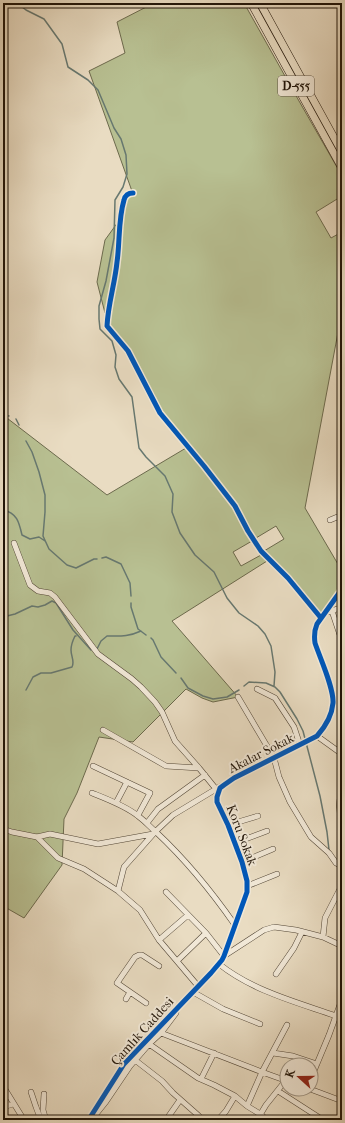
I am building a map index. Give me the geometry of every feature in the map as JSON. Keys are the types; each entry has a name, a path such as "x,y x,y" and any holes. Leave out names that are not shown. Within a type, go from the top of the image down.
{"highway":[{"name":"D-555","path":"251,3 342,168"},
{"name":"D-555","path":"260,3 342,152"}],"street":[{"path":"132,193 129,193 124,200 115,282 107,315 107,326 128,351 160,413 235,506 248,531 262,551 323,616"},
{"path":"342,440 342,444"},
{"path":"330,520 342,516"},
{"path":"14,543 30,585 38,591 50,593 55,597 98,654 135,682 155,702 162,712 175,741 217,791"},
{"path":"342,589 315,630 314,639 330,685 333,701 327,721 317,736 342,754"},
{"path":"323,616 342,607"},
{"path":"332,611 342,642"},
{"path":"257,689 275,698 294,728 301,744"},
{"path":"238,697 274,758 279,777 290,802 311,837 329,853 336,863 342,866"},
{"path":"103,730 166,766 199,768"},
{"name":"Akalar Sokak","path":"118,891 124,867 154,833 173,815 217,791 234,778 317,736"},
{"path":"93,766 150,793 138,815"},
{"path":"147,823 158,809 205,775"},
{"path":"116,803 127,782"},
{"path":"342,789 339,802 339,812 342,821"},
{"name":"Koru Sokak","path":"217,791 217,802 228,825 242,862 247,886"},
{"path":"92,793 116,803 138,815 147,823 154,833 174,849 222,906 235,925"},
{"path":"228,825 258,816"},
{"path":"3,829 37,837 50,834 98,844 154,833"},
{"path":"235,843 267,831"},
{"path":"37,837 58,858 84,869 118,891 140,910 159,940 198,986"},
{"path":"242,862 272,849"},
{"path":"247,886 277,874"},
{"path":"323,937 324,918 342,885"},
{"name":"Çamlık Caddesi","path":"90,1120 91,1116 124,1064 219,964 224,956 246,898 247,886"},
{"path":"166,892 206,933 224,956 264,930 274,927 290,928 323,937 342,946"},
{"path":"159,940 188,915"},
{"path":"276,974 294,948 302,932"},
{"path":"177,961 206,933"},
{"path":"146,1003 117,982 135,958 139,955 142,955 159,966"},
{"path":"219,964 240,979 265,992 336,1016"},
{"path":"126,999 130,992"},
{"path":"193,992 223,1009 260,1024"},
{"name":"Çamlık Caddesi","path":"90,1120 105,1103 135,1060 161,1032 187,998"},
{"path":"319,1059 342,999"},
{"path":"247,1106 262,1072 286,1026"},
{"path":"161,1032 279,1078"},
{"path":"149,1044 201,1079 235,1096 267,1120"},
{"path":"201,1079 214,1053"},
{"path":"273,1053 296,1057"},
{"path":"135,1060 162,1081 198,1119"},
{"path":"3,1086 24,1120"},
{"path":"257,1120 278,1091 323,1120"},
{"path":"31,1092 41,1120"},
{"path":"319,1092 341,1099"},
{"path":"44,1094 43,1110 46,1120"},
{"path":"218,1120 226,1111 235,1096"},
{"path":"166,1120 180,1100"},
{"path":"3,1107 13,1104"}],"green space":[{"path":"154,3 244,3 342,176 342,196 316,212 331,238 342,232 342,311 305,508 342,571 342,585 321,613 290,575 264,551 284,539 276,526 256,538 250,531 238,505 191,445 161,411 154,394 130,349 110,325 108,316 125,201 129,195 133,194 89,71 125,53 117,22"},
{"path":"118,222 115,261 105,313 97,282 105,240"},
{"path":"3,415 107,495 186,448 234,507 246,533 252,541 233,552 241,566 261,555 267,561 172,621 238,697 213,702 186,689 133,742 99,737 77,793 64,819 62,865 24,918 3,906"}],"waterway":[{"path":"17,3 26,10 44,19 62,44 68,67 88,80 98,90 114,128 121,139 126,155 127,174 123,187 115,200 114,238 106,281 99,306 100,329 112,341 116,355 115,367 119,379 132,397 139,448 165,476 173,494 172,512 180,533 195,555 214,572 227,598 239,613 258,626 265,634 271,646 275,672 274,686"},
{"path":"3,415 9,416"},
{"path":"16,419 19,425"},
{"path":"26,441 32,452 45,495 43,536 49,549 67,565 76,568 97,559"},
{"path":"3,510 8,511 17,519 22,535 30,539 39,537 45,541"},
{"path":"102,558 106,557 121,564 130,583 131,596"},
{"path":"3,617 15,614 32,606 38,607 45,605 52,601 56,603 73,630 91,650"},
{"path":"131,603 138,629 146,635"},
{"path":"97,649 101,641 107,636 128,635 141,631"},
{"path":"26,690 33,677 41,673 51,673 72,667 73,663 71,648 76,636"},
{"path":"151,638 161,657 176,673"},
{"path":"181,678 188,688 203,696 213,699 227,697 239,690"},
{"path":"244,686 249,682 266,683 275,687 280,692 297,719 303,731 320,796 329,850"}],"cycle path":[{"path":"133,193 126,196 122,208 116,270 107,326 128,351 160,413 235,506 248,531 261,551 288,578 321,618"},
{"path":"90,1120 91,1116 124,1064 211,973 224,956 247,892 247,881 242,862 228,825 217,802 217,797 220,788 234,778 317,736 325,725 330,716 333,697 329,681 315,643 314,634 317,624 342,589"}]}
